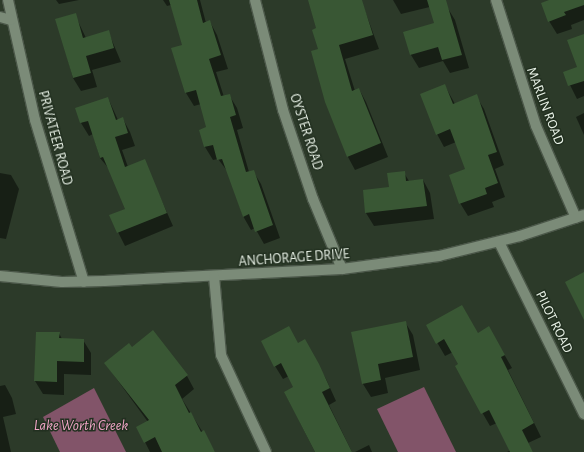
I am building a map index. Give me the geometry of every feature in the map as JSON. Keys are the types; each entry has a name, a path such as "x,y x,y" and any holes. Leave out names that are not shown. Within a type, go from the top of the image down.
{"street":[{"name":"PRIVATEER ROAD","path":"8,0 11,20 35,120 84,282"},
{"name":"OYSTER ROAD","path":"255,0 283,110 313,199 342,270"},
{"name":"MARLIN ROAD","path":"496,0 536,126 580,216"},
{"path":"0,17 11,20"},
{"name":"ANCHORAGE DRIVE","path":"0,276 84,282 342,270 439,256 500,242 580,216"},
{"name":"PILOT ROAD","path":"500,242 584,414"},
{"path":"214,276 221,355 266,452"}],"water":[{"path":"424,387 456,452 398,452 377,409"},
{"name":"Lake Worth Creek","path":"94,388 126,452 60,452 43,417"}],"building":[{"path":"169,0 197,0 203,23 210,20 221,55 209,59 221,96 230,94 236,115 230,117 246,172 254,170 273,225 255,232 249,214 243,217 222,159 217,160 213,145 204,147 199,130 206,127 196,90 185,93 171,48 182,45"},
{"path":"308,0 362,0 373,35 339,45 352,91 359,88 381,143 347,157 325,102 311,51 318,49 312,30 316,28"},
{"path":"427,0 446,0 462,55 442,60 438,47 410,55 403,32 434,23"},
{"path":"549,0 584,0 584,5 564,12 566,15 548,22 541,3"},
{"path":"76,13 83,38 109,30 114,48 86,56 91,73 73,78 55,19"},
{"path":"584,34 584,81 568,86 563,72 577,67 567,40"},
{"path":"445,84 453,104 477,94 497,152 488,155 498,183 485,188 487,194 459,204 449,175 465,169 450,129 436,135 420,94"},
{"path":"108,97 116,120 123,117 128,133 115,137 125,167 145,159 167,213 117,233 109,215 125,209 103,157 100,158 88,121 80,123 75,108"},
{"path":"405,171 406,181 423,179 427,206 365,213 363,190 389,187 387,173"},
{"path":"584,272 584,320 565,282"},
{"path":"462,305 478,333 489,326 505,355 501,357 534,423 522,430 533,452 510,452 489,410 481,414 455,366 458,364 444,339 436,344 426,325"},
{"path":"406,321 413,357 378,364 381,380 362,384 351,332"},
{"path":"289,326 298,343 305,339 319,364 330,388 322,392 352,452 315,452 284,392 293,387 281,363 274,367 261,341"},
{"path":"153,330 188,375 175,385 189,413 191,412 201,432 204,430 215,452 162,452 155,437 144,443 136,427 149,420 104,363 129,343 132,347"},
{"path":"36,332 60,332 59,338 84,339 84,362 57,361 57,382 34,381"}]}
